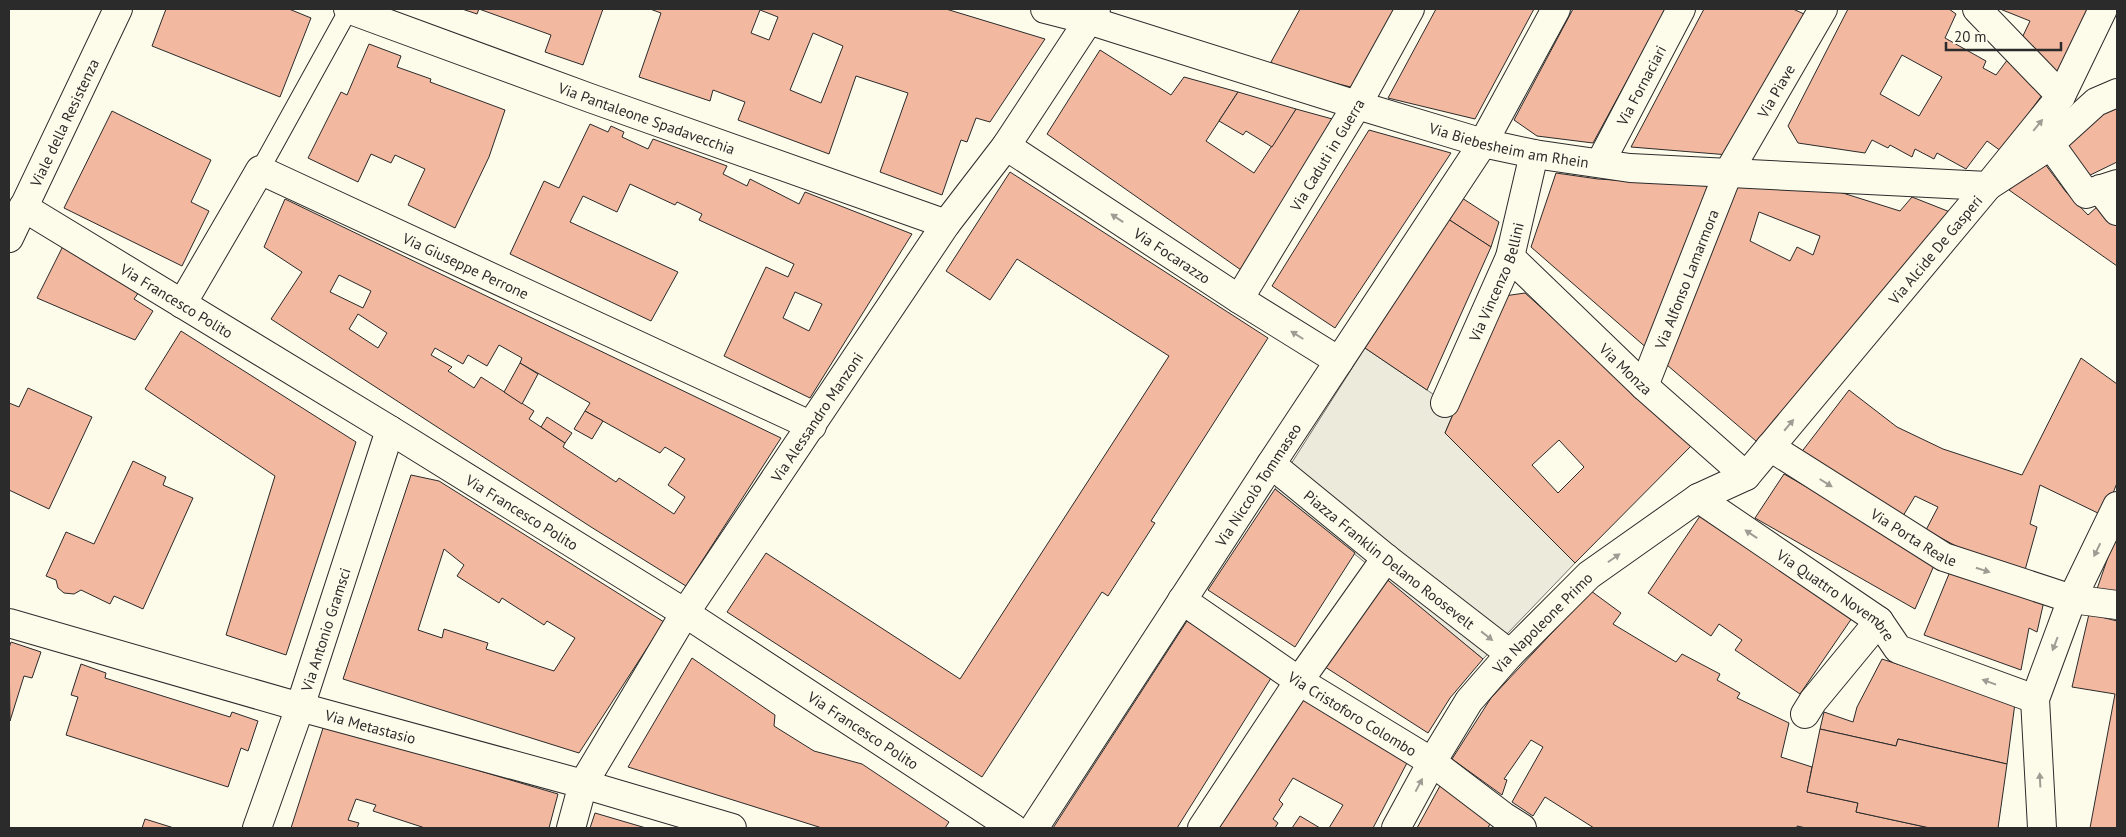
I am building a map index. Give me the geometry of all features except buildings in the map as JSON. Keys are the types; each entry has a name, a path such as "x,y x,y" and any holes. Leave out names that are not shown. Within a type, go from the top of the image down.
{"street":[{"name":"Viale della Resistenza","path":"9,238 118,9"},
{"name":"Via Pantaleone Spadavecchia","path":"348,9 590,98 946,224"},
{"name":"Via Biebesheim am Rhein","path":"1045,9 1092,14 1357,105 1483,143 1534,154 1630,168 1988,186"},
{"name":"Via Caduti in Guerra","path":"1239,299 1357,105 1410,9"},
{"name":"Via Niccolò Tommaseo","path":"1034,828 1483,143 1556,9"},
{"name":"Via Fornaciari","path":"1600,163 1681,9"},
{"name":"Via Piave","path":"1728,173 1823,9"},
{"path":"1977,9 2061,96"},
{"name":"Via Alcide De Gasperi","path":"1746,476 2061,96 2103,9"},
{"name":"Via Alessandro Manzoni","path":"571,828 583,784 684,613 812,426 946,224 1006,146 1092,14"},
{"path":"1988,186 2042,151 2096,102 2117,93"},
{"path":"2050,144 2086,194 2108,186 2117,212"},
{"name":"Via Focarazzo","path":"1006,146 1239,299 1339,361"},
{"name":"Via Vincenzo Bellini","path":"1445,402 1510,257 1534,154"},
{"path":"182,304 260,170"},
{"name":"Via Giuseppe Perrone","path":"260,170 812,426"},
{"name":"Via Alfonso Lamarmora","path":"1644,386 1728,173"},
{"name":"Via Francesco Polito","path":"23,207 390,430 684,613 1013,828"},
{"name":"Via Monza","path":"1510,257 1644,386 1746,476"},
{"name":"Via Antonio Gramsci","path":"258,828 300,707 390,430"},
{"name":"Via Porta Reale","path":"1770,447 1944,557 2072,599 2117,605"},
{"name":"Piazza Franklin Delano Roosevelt","path":"1271,464 1386,558 1510,654"},
{"name":"Via Napoleone Primo","path":"1396,828 1432,762 1469,701 1510,654 1589,575 1698,498 1746,476"},
{"name":"Via Quattro Novembre","path":"1698,498 1879,621 1898,649 2035,699"},
{"path":"2042,828 2035,699 2072,599 2117,506"},
{"path":"1202,828 1299,681 1386,558"},
{"name":"Via Cristoforo Colombo","path":"1182,600 1299,681 1432,762 1508,824"},
{"path":"1805,714 1813,701 1879,621"},
{"name":"Via Metastasio","path":"9,624 300,707 583,784 694,823 732,828"}],"lane":[{"path":"260,170 348,9"}],"shaded area":[{"path":"1365,348 1455,409 1445,433 1575,563 1483,659 1275,489"}]}
